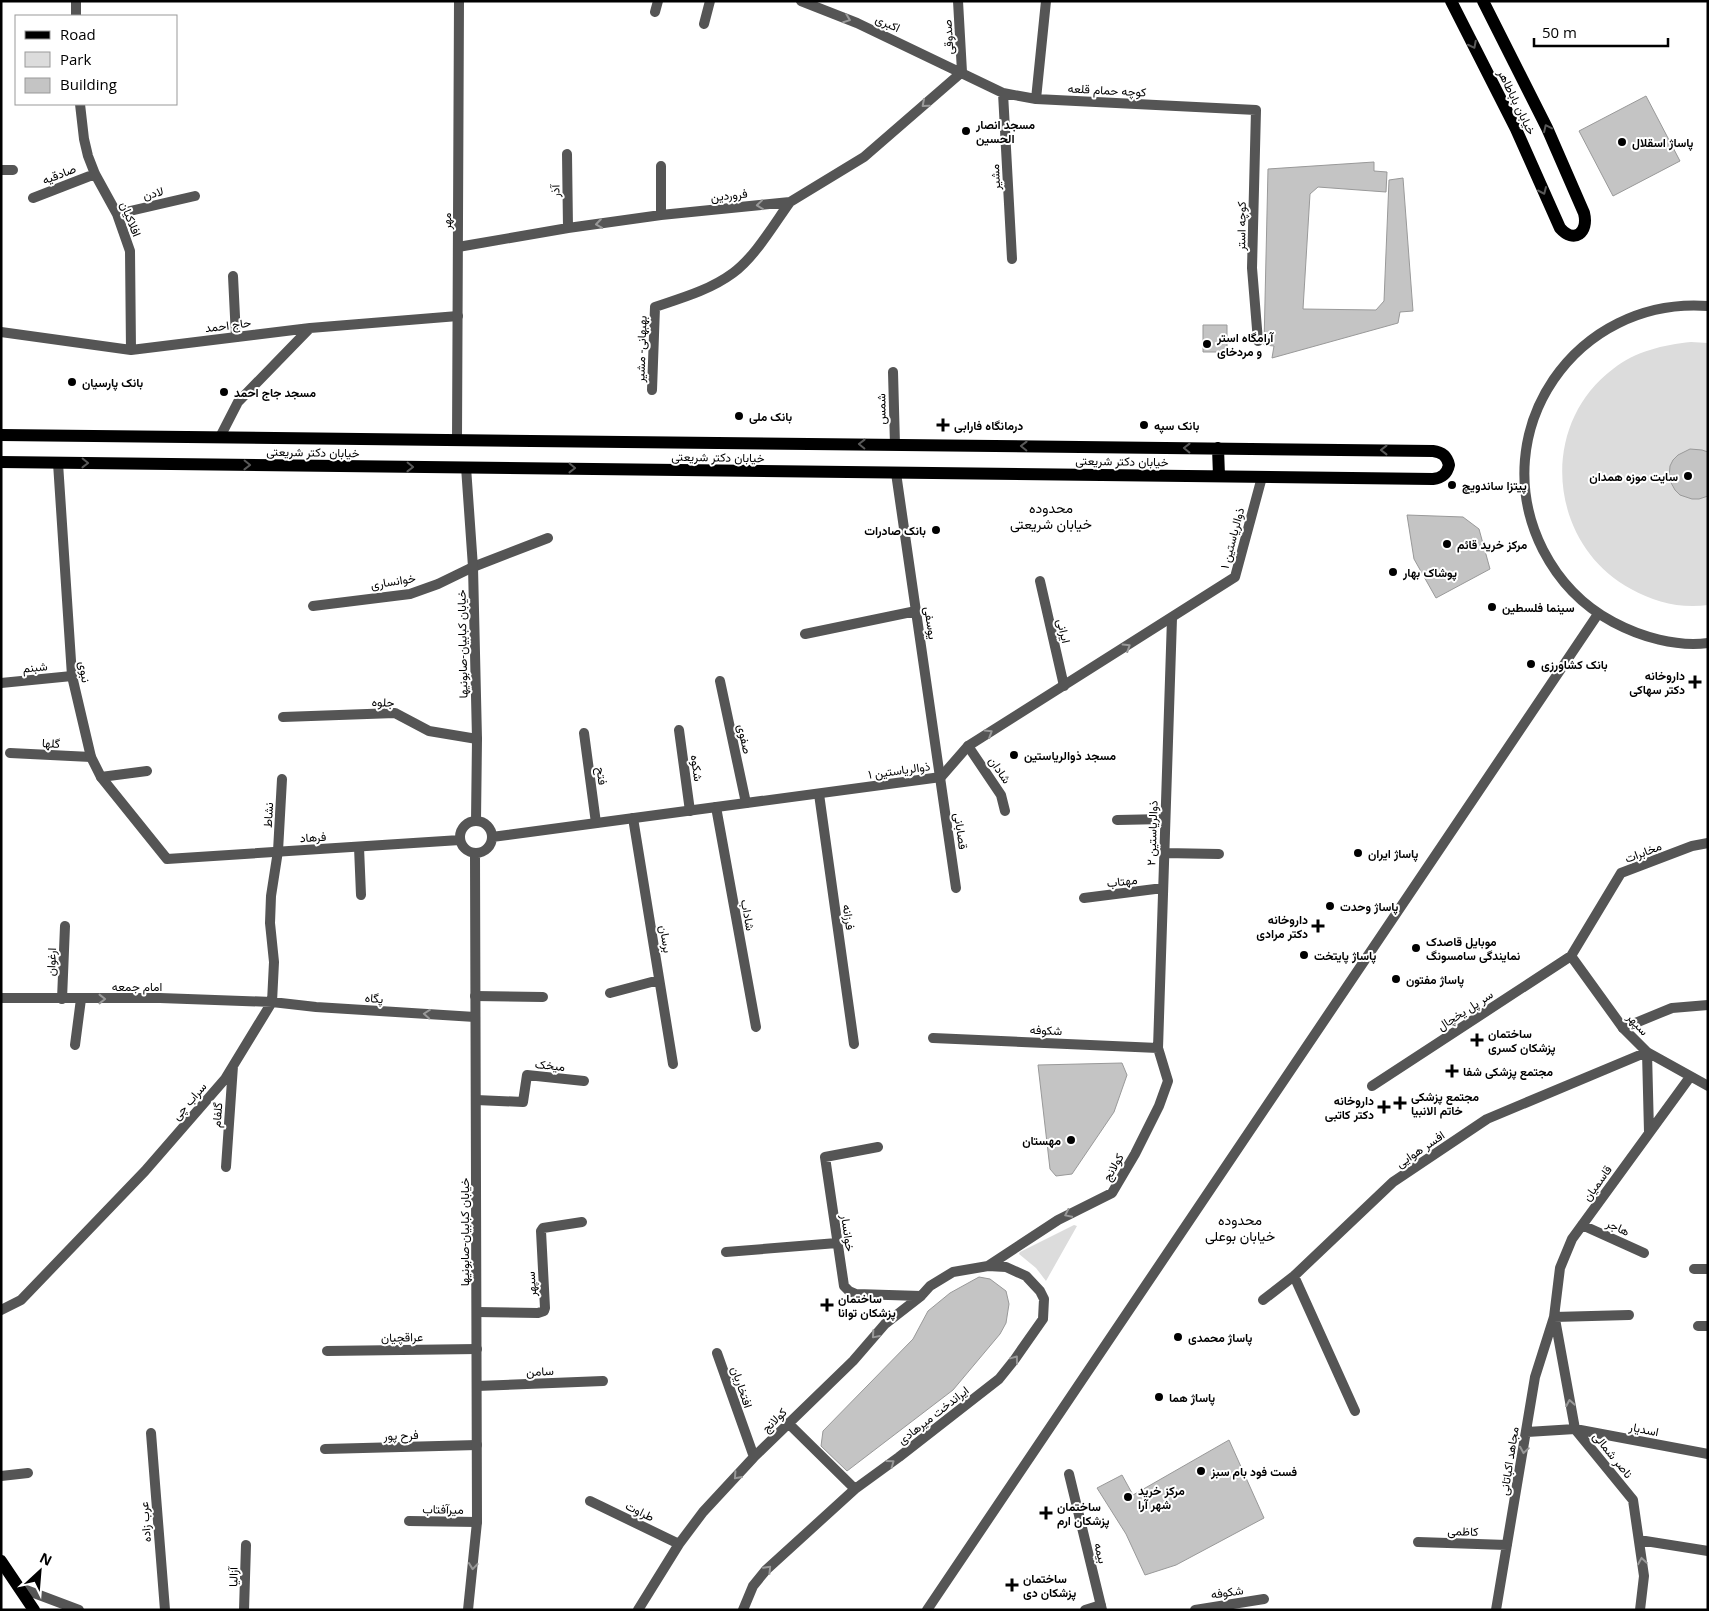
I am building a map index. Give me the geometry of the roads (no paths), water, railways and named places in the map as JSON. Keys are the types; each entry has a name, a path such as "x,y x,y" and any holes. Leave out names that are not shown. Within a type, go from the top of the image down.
{"main road":[{"name":"خیابان باباطاهر","path":"1451,1 1516,129 1555,217 1565,233 1572,236 1580,233 1585,227 1586,222 1580,205 1547,128 1483,1"},
{"name":"خیابان دکتر شریعتی","path":"1,435 1433,451 1440,452 1445,456 1449,465 1445,474 1440,478 1434,479 1,462"},
{"path":"1218,448 1219,476"},
{"path":"1,1561 34,1610"}],"street":[{"path":"76,1 76,15"},
{"name":"مهر","path":"457,440 459,1"},
{"path":"655,12 658,1"},
{"path":"704,24 710,1"},
{"name":"اکبری","path":"801,1 857,23 962,72"},
{"name":"صدوقی","path":"958,1 962,72"},
{"path":"1036,99 1046,1"},
{"name":"فروردین","path":"458,246 661,215 790,202 864,156 962,72"},
{"name":"کوچه حمام قلعه","path":"962,72 1003,92 1036,99 1256,110"},
{"name":"مشیر","path":"1003,92 1012,259"},
{"name":"افلاکیان","path":"80,105 84,139 95,174 117,214 130,251 131,350"},
{"name":"کوچه استر","path":"1256,110 1252,268 1258,341"},
{"name":"آذر","path":"567,154 568,228"},
{"path":"661,166 661,215"},
{"path":"1,170 12,170"},
{"name":"صادقیه","path":"33,198 95,174"},
{"name":"لادن","path":"117,214 195,196"},
{"name":"بهبهانی- مشیر","path":"652,390 655,307 700,292 734,273 758,248 790,202"},
{"path":"233,276 236,337"},
{"path":"1708,306 1690,304 1655,308 1622,320 1590,340 1563,366 1542,397 1529,432 1524,468 1527,503 1536,535 1551,566 1572,592 1598,614 1630,631 1664,641 1708,643"},
{"name":"حاج احمد","path":"1,332 131,350 310,328 458,316"},
{"path":"220,437 238,402 310,328"},
{"name":"شمس","path":"893,372 895,445"},
{"name":"نبوی","path":"58,463 72,676 91,757 102,777 167,858"},
{"name":"خیابان کبابیان-صابونیها","path":"466,467 473,567 477,739 476,821"},
{"name":"یوسفی","path":"896,472 940,777"},
{"name":"ذوالریاستین ۱","path":"492,837 940,777 968,746 1235,577 1262,477"},
{"name":"خوانساری","path":"313,606 410,594 548,538"},
{"name":"ایرانی","path":"1040,581 1064,686"},
{"path":"805,634 916,611"},
{"path":"927,1610 1598,614"},
{"name":"ذوالریاستین ۲","path":"1158,1048 1172,618"},
{"name":"شبنم","path":"1,683 72,676"},
{"name":"صفوی","path":"720,681 746,803"},
{"name":"جلوه","path":"284,717 395,713 429,731 477,739"},
{"name":"شکوه","path":"679,730 690,811"},
{"name":"فتح","path":"584,733 596,823"},
{"name":"شادان","path":"968,746 1001,794 1005,811"},
{"name":"گلها","path":"10,753 91,757"},
{"path":"102,777 147,771"},
{"name":"قصابانی","path":"940,777 956,888"},
{"name":"نشاط","path":"278,852 282,779"},
{"name":"فرزانه","path":"819,794 854,1044"},
{"name":"شاداب","path":"716,807 756,1027"},
{"name":"برسان","path":"633,818 673,1064"},
{"path":"1117,820 1165,819"},
{"path":"476,821 483,822 489,827 492,837 488,848 475,854 465,850 460,840 465,824 476,821"},
{"name":"فرهاد","path":"167,858 460,840"},
{"name":"مخابرات","path":"1571,956 1621,873 1692,846 1708,842"},
{"path":"359,847 361,896"},
{"name":"سراب چی","path":"1,1310 21,1300 145,1171 224,1079 272,1002 274,962 270,923 271,896 278,852"},
{"path":"1164,853 1219,854"},
{"name":"خیابان کبابیان-صابونیها","path":"468,1610 477,1522 475,854"},
{"name":"مهتاب","path":"1084,898 1163,888"},
{"name":"ارغوان","path":"62,999 65,926"},
{"name":"سپهر","path":"1571,956 1623,1028 1647,1052 1708,1086"},
{"name":"سر پل یخچال","path":"1372,1086 1571,956"},
{"path":"610,993 660,980"},
{"path":"476,996 543,997"},
{"name":"امام جمعه","path":"2,1001 160,998 272,1002"},
{"path":"75,1045 80,999"},
{"name":"پگاه","path":"272,1002 316,1007 475,1017"},
{"path":"1623,1028 1672,1008 1708,1005"},
{"name":"شکوفه","path":"934,1038 1158,1048"},
{"name":"کولانج","path":"988,1266 1058,1220 1112,1193 1135,1154 1159,1106 1168,1081 1158,1048"},
{"path":"1647,1052 1649,1132"},
{"name":"افسر هوایی","path":"1263,1300 1294,1276 1393,1182 1487,1119 1647,1052"},
{"name":"گلفام","path":"226,1167 233,1065"},
{"name":"میخک","path":"476,1100 523,1102 527,1075 584,1081"},
{"name":"قاسمیان","path":"1554,1317 1560,1268 1572,1239 1690,1077"},
{"name":"خوانسار","path":"878,1147 825,1157 844,1286 848,1292 856,1294 921,1296"},
{"name":"سپهر","path":"477,1312 538,1313 544,1311 541,1231 543,1228 582,1222"},
{"name":"هاجر","path":"1582,1225 1644,1253"},
{"path":"726,1252 837,1243"},
{"name":"ایراندخت میرهادی","path":"743,1610 753,1586 766,1570 855,1489 999,1379 1043,1320 1044,1299 1040,1291 1026,1276 1006,1267 988,1266 953,1272"},
{"path":"1694,1269 1708,1269"},
{"name":"کولانج","path":"638,1610 678,1544 703,1512 754,1457 841,1373 885,1324 921,1296 930,1286 953,1272"},
{"path":"1294,1276 1355,1411"},
{"path":"1554,1317 1629,1315"},
{"name":"ناصر شمالی","path":"1554,1317 1575,1428 1633,1500 1644,1576 1640,1610"},
{"name":"مجاهد اکباتانی","path":"1496,1610 1535,1377 1554,1317"},
{"name":"عراقچیان","path":"327,1351 476,1349"},
{"name":"افتخاریان","path":"717,1353 754,1457"},
{"name":"سامن","path":"477,1386 603,1381"},
{"path":"788,1423 855,1489"},
{"name":"اسدیار","path":"1527,1432 1575,1428 1708,1454"},
{"name":"عرب زاده","path":"151,1433 165,1610"},
{"name":"فرح پور","path":"325,1449 477,1445"},
{"path":"1,1476 28,1473"},
{"name":"بیمه","path":"1069,1474 1101,1608"},
{"name":"طراوت","path":"590,1501 678,1544"},
{"name":"میرآفتاب","path":"409,1521 477,1522"},
{"path":"1639,1540 1708,1551"},
{"name":"کاظمی","path":"1418,1542 1507,1545"},
{"name":"آزالیا","path":"244,1610 246,1545"},
{"path":"18,1586 79,1610"},
{"name":"شکوفه","path":"1195,1610 1264,1599"},
{"path":"1085,1610 1101,1608"}],"place":[{"name":"مسجد انصار الحسین","path":"966,131"},
{"name":"پاساژ اسقلال","path":"1622,142"},
{"name":"آرامگاه استر و مردخای","path":"1207,344"},
{"name":"بانک پارسیان","path":"72,382"},
{"name":"مسجد جاج احمد","path":"224,392"},
{"name":"بانک ملی","path":"739,416"},
{"name":"درمانگاه فارابی","path":"943,425"},
{"name":"بانک سپه","path":"1144,425"},
{"name":"سایت موزه همدان","path":"1688,476"},
{"name":"پیتزا ساندویچ","path":"1452,485"},
{"name":"بانک صادرات","path":"936,530"},
{"name":"مرکز خرید قائم","path":"1447,544"},
{"name":"پوشاک بهار","path":"1393,572"},
{"name":"سینما فلسطین","path":"1492,607"},
{"name":"بانک کشاورزی","path":"1531,664"},
{"name":"داروخانه دکتر سهاکی","path":"1695,682"},
{"name":"مسجد ذوالریاستین","path":"1014,755"},
{"name":"پاساژ ایران","path":"1358,853"},
{"name":"پاساژ وحدت","path":"1330,906"},
{"name":"داروخانه دکتر مرادی","path":"1318,926"},
{"name":"موبایل قاصدک نمایندگی سامسونگ","path":"1416,948"},
{"name":"پاساژ پایتخت","path":"1304,955"},
{"name":"پاساژ مفتون","path":"1396,979"},
{"name":"ساختمان پزشکان کسری","path":"1477,1040"},
{"name":"مجتمع پزشکی شفا","path":"1452,1071"},
{"name":"مجتمع پزشکی خاتم الانبیا","path":"1400,1103"},
{"name":"داروخانه دکتر کاتبی","path":"1384,1107"},
{"name":"مهستان","path":"1071,1140"},
{"name":"ساختمان پزشکان توانا","path":"827,1305"},
{"name":"پاساژ محمدی","path":"1178,1337"},
{"name":"پاساژ هما","path":"1159,1397"},
{"name":"فست فود بام سبز","path":"1201,1471"},
{"name":"مرکز خرید شهر آرا","path":"1128,1497"},
{"name":"ساختمان پزشکان ارم","path":"1046,1513"},
{"name":"ساختمان پزشکان دی","path":"1012,1585"}],"district":[{"name":"محدوده خیابان شریعتی","path":"1051,516"},
{"name":"محدوده خیابان بوعلی","path":"1240,1228"}]}
